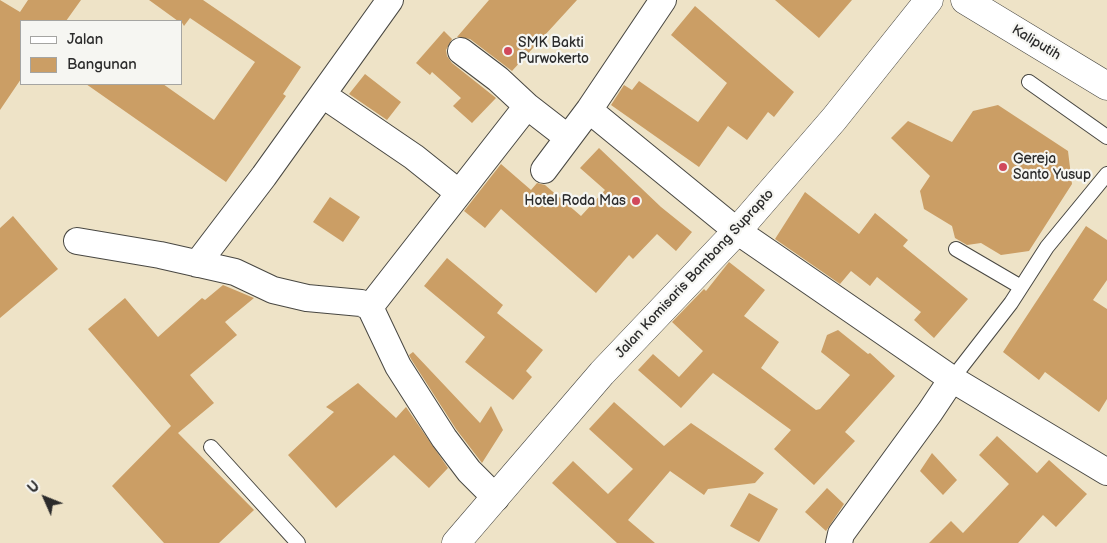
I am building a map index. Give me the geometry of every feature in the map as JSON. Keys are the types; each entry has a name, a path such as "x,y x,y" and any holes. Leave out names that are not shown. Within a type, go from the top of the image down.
{"main road":[{"name":"Jalan Komisaris Bambang Suprapto","path":"456,543 602,373 738,231 834,119 929,0"},
{"name":"Kaliputih","path":"965,0 1107,86"}],"street":[{"path":"197,264 323,95 390,0"},
{"path":"544,170 589,110 662,0"},
{"path":"461,51 498,79 527,106 567,137"},
{"path":"323,95 414,157 458,193"},
{"path":"370,307 527,106"},
{"path":"589,110 738,231 952,379 1107,472"},
{"path":"77,241 160,255 235,272 273,290 307,298 361,304 370,307 398,366 439,431 469,471 496,498"},
{"path":"839,543 840,534 952,379"}],"lane":[{"path":"1029,82 1107,137"},
{"path":"952,379 1021,287 1047,247 1107,174"},
{"path":"956,249 1021,287"},
{"path":"211,447 298,543"}],"building":[{"path":"0,0 20,12 28,0 81,0 67,20 20,20 20,80 0,110"},
{"path":"149,0 203,0 301,67 283,94 286,96 226,182 87,85 164,85 214,120 255,62 190,18 184,26 182,20 177,20"},
{"name":"SMK Bakti Purwokerto","path":"489,0 577,0 512,71 470,39 457,37"},
{"path":"775,0 852,0 819,38"},
{"path":"695,6 794,92 774,117 768,112 747,140 728,126 699,167 611,105 624,85 632,90 639,81 698,122 727,83 671,35"},
{"path":"444,31 452,39 446,50 447,56 452,63 496,98 472,123 453,106 461,98 432,72 430,75 416,63"},
{"path":"365,74 401,102 387,120 349,94"},
{"name":"Gereja Santo Yusup","path":"998,105 1068,151 1072,184 1029,251 1001,255 981,243 967,245 955,238 952,226 924,209 920,191 930,176 891,138 908,121 952,142 973,111"},
{"path":"599,148 661,207 692,232 676,251 657,234 633,259 629,255 596,293 501,209 485,228 464,211 501,164 531,190 537,183 545,185 581,216 605,190 580,168"},
{"path":"805,192 859,234 875,213 908,240 903,246 968,299 934,338 914,320 921,312 877,277 870,286 851,271 840,284 775,239"},
{"path":"330,197 360,217 343,242 313,222"},
{"path":"13,216 58,269 0,318 0,228"},
{"path":"1086,226 1107,240 1107,280 1093,300 1107,309 1107,399 1099,412 1045,372 1039,380 1003,352"},
{"path":"447,258 503,305 497,313 543,350 526,371 532,377 513,400 465,362 485,337 424,286"},
{"path":"729,262 765,290 744,316 779,342 761,368 816,410 820,409 850,375 821,352 827,335 838,330 868,354 870,353 895,376 845,432 855,441 814,485 774,449 791,430 713,373 681,408 638,370 653,354 679,377 703,351 672,322 704,289 706,291"},
{"path":"223,285 254,298 225,322 237,335 190,375 214,403 178,433 254,510 219,543 164,543 112,486 171,426 88,329 125,298 158,337 202,298 205,300"},
{"path":"413,352 480,423 491,406 503,430 482,463 456,429 411,359 409,355"},
{"path":"358,383 396,418 406,407 448,468 429,488 394,455 336,508 288,455 334,412 326,407"},
{"path":"614,402 664,446 691,423 764,473 755,483 708,489 704,495 670,471 628,520 655,543 617,543 552,483 573,461 608,494 633,469 589,429"},
{"path":"997,436 1037,473 1049,460 1087,494 1056,527 1043,515 1018,543 929,543 951,521 963,533 1009,484 979,455"},
{"path":"932,453 957,480 943,495 920,471"},
{"path":"827,488 844,504 826,531 805,512"},
{"path":"749,493 778,509 759,542 730,526"}],"place":[{"name":"SMK Bakti Purwokerto","path":"508,51"},
{"name":"Gereja Santo Yusup","path":"1003,167"},
{"name":"Hotel Roda Mas","path":"636,201"}]}
